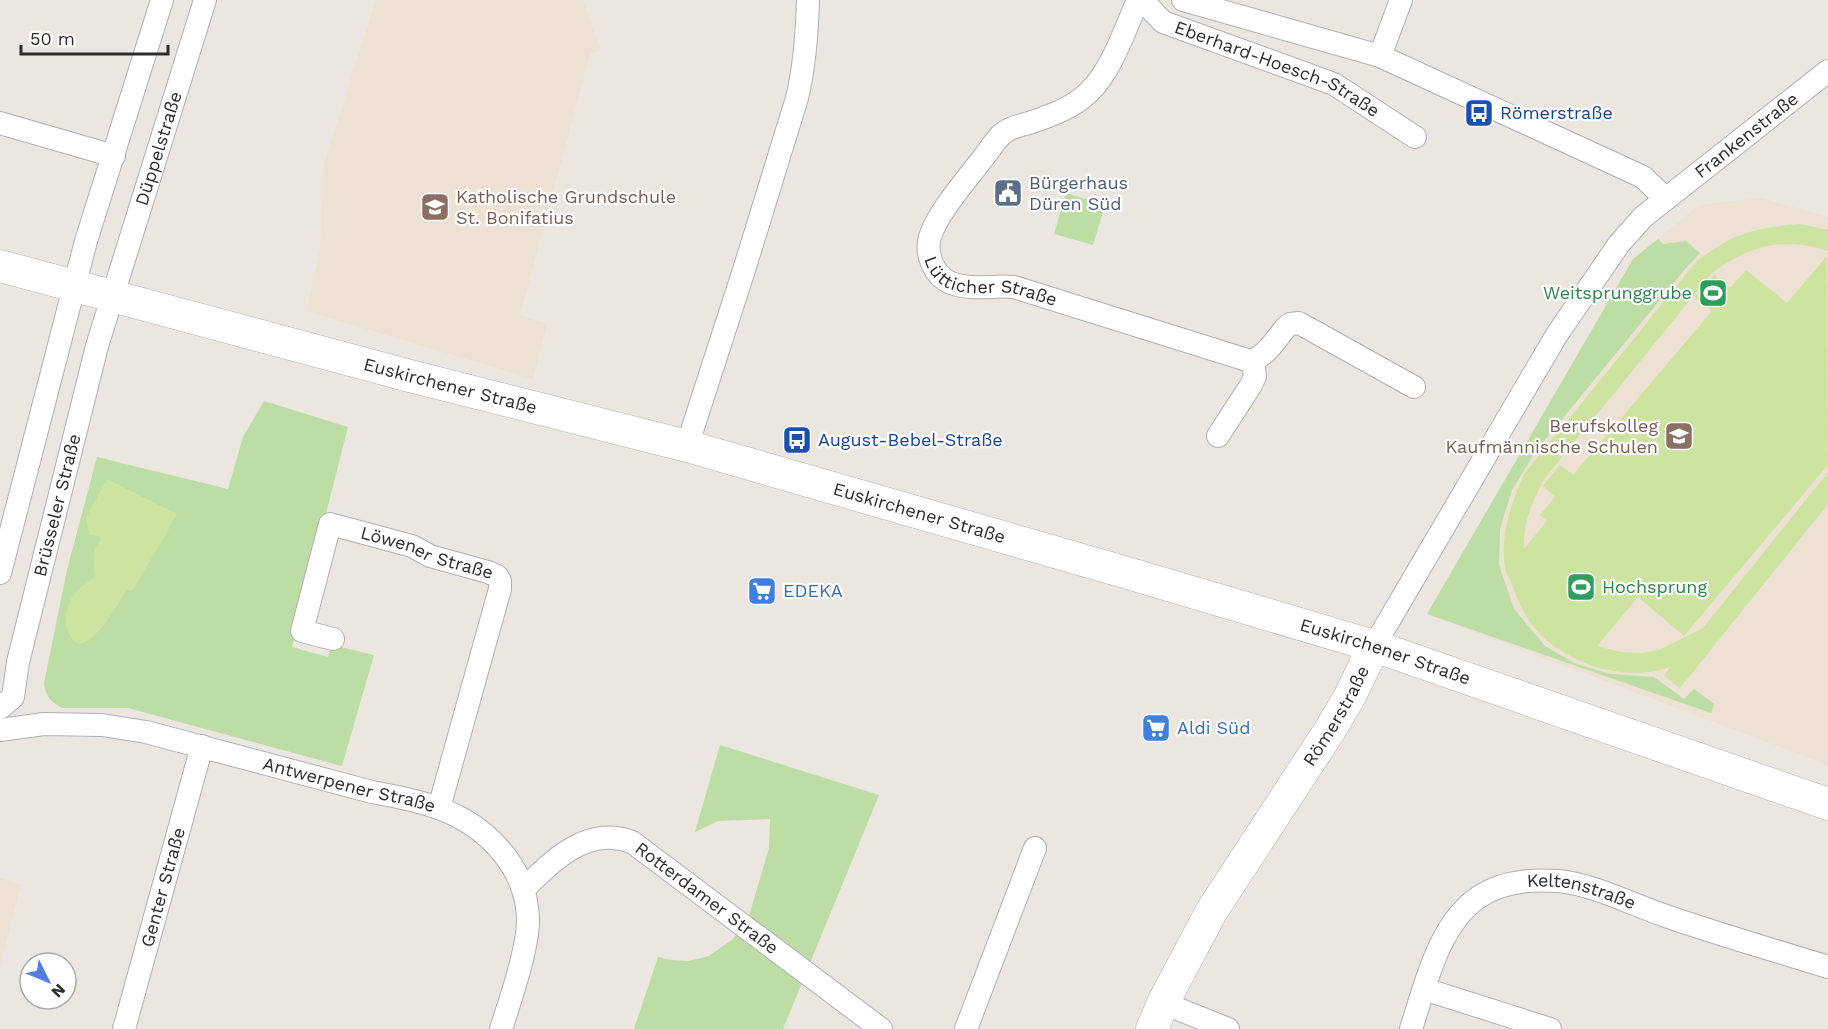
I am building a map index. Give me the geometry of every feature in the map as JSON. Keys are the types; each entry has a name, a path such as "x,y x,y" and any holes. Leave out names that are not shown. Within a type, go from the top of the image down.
{"street":[{"path":"0,573 83,254 160,0"},
{"name":"Düppelstraße","path":"113,296 205,0"},
{"path":"687,446 799,90 807,43 808,0"},
{"name":"Eberhard-Hoesch-Straße","path":"1140,0 1162,22 1334,84 1415,137"},
{"name":"Lütticher Straße","path":"1140,0 1107,67 1089,92 1061,111 1013,127 1000,136 937,223 929,239 931,260 937,273 949,282 972,288 998,286 1014,288 1253,361"},
{"name":"Eberhard-Hoesch-Straße","path":"1183,0 1380,56 1643,177 1666,199"},
{"path":"1380,56 1401,0"},
{"name":"Frankenstraße","path":"1666,199 1828,71"},
{"path":"0,123 114,156"},
{"name":"Römerstraße","path":"1157,1016 1211,912 1330,730 1350,696 1374,646 1556,336 1619,244 1643,217 1666,199"},
{"name":"Euskirchener Straße","path":"0,266 410,376 687,446 1131,574 1374,646 1828,804"},
{"name":"Brüsseler Straße","path":"0,708 13,697 18,662 88,378 113,296"},
{"path":"1218,436 1251,385 1255,376 1253,361 1259,358 1290,324 1299,323 1414,387"},
{"name":"Löwener Straße","path":"333,639 302,631 330,524 412,546 430,556 497,576 500,589 440,808"},
{"name":"Antwerpener Straße","path":"0,730 44,724 102,725 146,732 440,808 470,823 488,837 506,857 524,889 528,920 522,954 501,1029"},
{"name":"Genter Straße","path":"124,1029 202,746"},
{"name":"Rotterdamer Straße","path":"524,889 551,862 591,839 614,837 632,842 881,1029"},
{"path":"966,1029 1035,848"},
{"name":"Keltenstraße","path":"1411,1029 1445,934 1464,911 1479,897 1503,885 1535,880 1560,881 1582,886 1669,917 1828,967"},
{"path":"1424,988 1550,1029"},
{"path":"1157,1016 1228,1029"}],"shaded area":[{"name":"Katholische Grundschule St. Bonifatius","path":"376,0 583,0 601,50 590,54 520,315 547,324 533,379 306,311 320,250 324,164"},
{"name":"Berufskolleg Kaufmännische Schulen","path":"1761,198 1828,217 1828,765 1427,614 1633,259 1699,205"},
{"path":"0,878 21,885 0,967"}],"green space":[{"path":"1066,193 1105,205 1093,245 1054,234"},
{"path":"1799,224 1828,230 1828,251 1797,244 1767,246 1739,256 1712,273 1545,478 1529,512 1524,549 1547,521 1540,515 1555,497 1543,486 1560,465 1573,475 1712,311 1695,297 1714,275 1730,288 1746,270 1787,303 1827,256 1828,465 1684,636 1638,597 1597,646 1621,652 1642,653 1659,650 1703,628 1828,472 1828,504 1680,688 1664,676 1670,667 1636,673 1618,672 1600,668 1566,654 1539,633 1530,622 1505,568 1505,531 1524,474 1697,261 1722,244 1745,234"},
{"path":"1658,239 1663,244 1686,241 1700,253 1536,451 1512,490 1500,529 1499,565 1514,609 1545,646 1574,663 1610,674 1654,677 1684,699 1694,689 1714,704 1711,713 1427,614 1633,259"},
{"path":"264,401 348,427 292,647 328,657 332,645 374,655 342,766 128,708 62,708 49,698 45,688 44,683 67,570 97,457 228,489 243,437"},
{"path":"107,479 177,514 132,591 127,590 93,637 78,644 72,639 66,627 66,612 76,592 95,577 94,551 100,537 89,534 86,518"},
{"path":"720,745 879,795 783,1029 634,1029 658,957 689,961 709,956 733,939 749,916 769,848 770,819 718,821 695,832"}],"place":[{"name":"Römerstraße","path":"1479,113"},
{"name":"Bürgerhaus Düren Süd","path":"1008,193"},
{"name":"Katholische Grundschule St. Bonifatius","path":"435,207"},
{"name":"Weitsprunggrube","path":"1713,293"},
{"name":"Berufskolleg Kaufmännische Schulen","path":"1679,436"},
{"name":"August-Bebel-Straße","path":"797,440"},
{"name":"Hochsprung","path":"1581,587"},
{"name":"EDEKA","path":"762,591"},
{"name":"Aldi Süd","path":"1156,728"}]}
